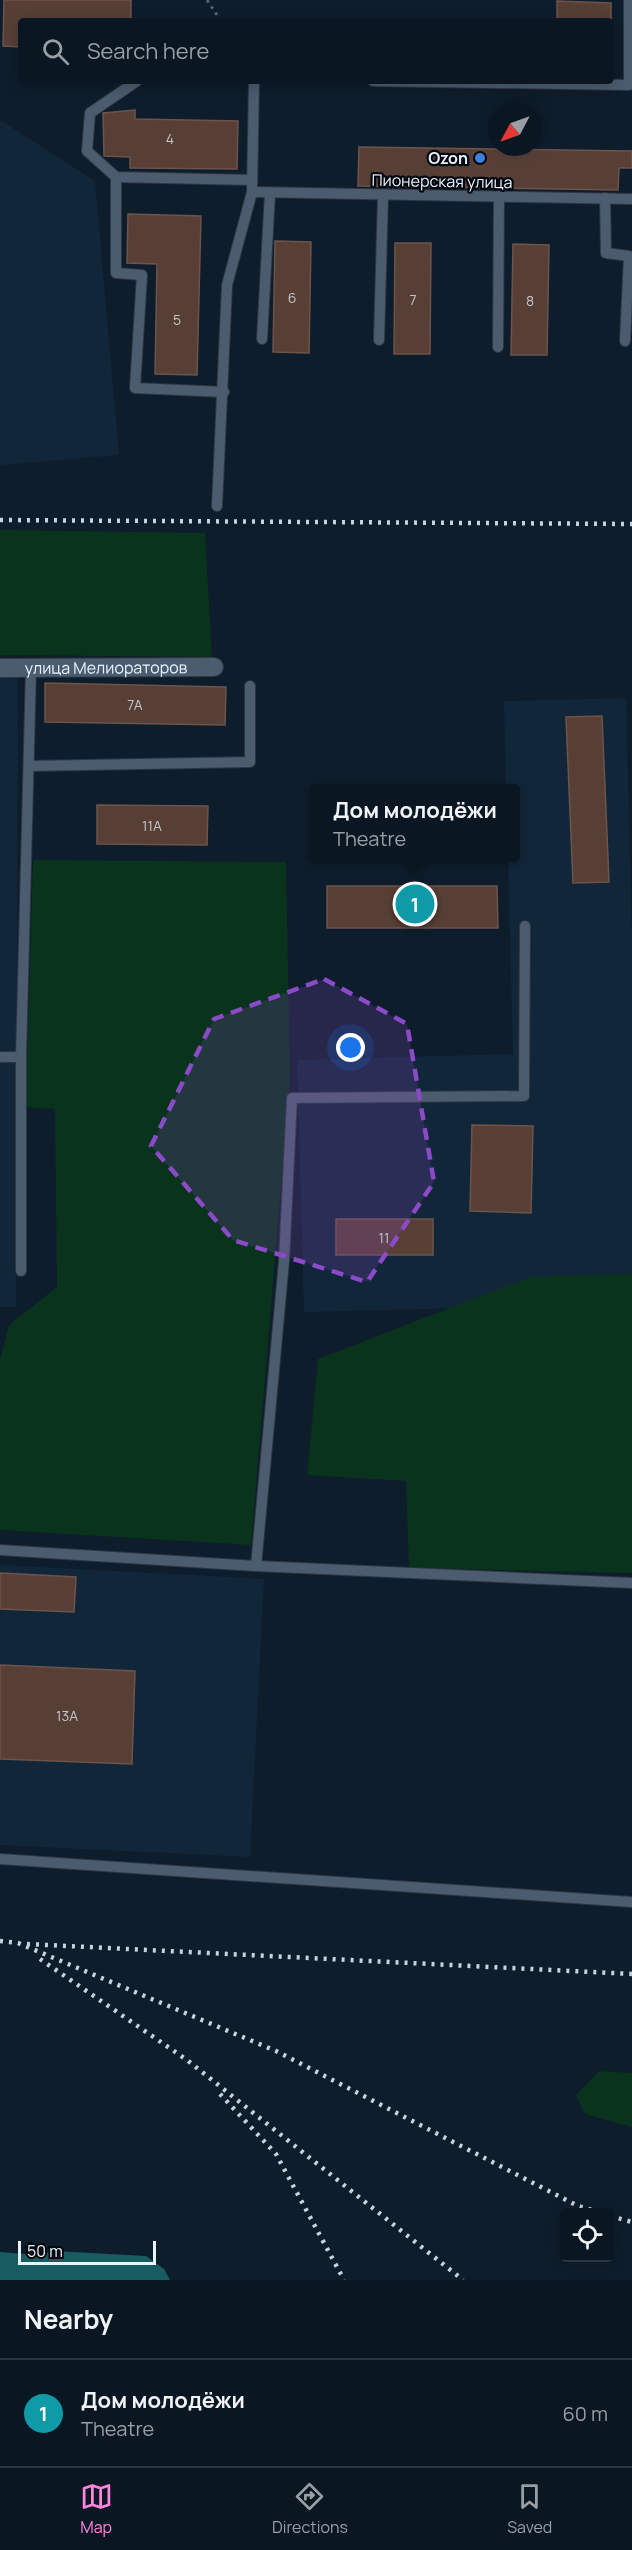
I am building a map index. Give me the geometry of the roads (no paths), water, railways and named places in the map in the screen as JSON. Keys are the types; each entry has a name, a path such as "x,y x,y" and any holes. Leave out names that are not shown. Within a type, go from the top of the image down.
{"street":[{"name":"улица Мелиораторов","path":"0,668 214,667"}],"lane":[{"path":"566,84 631,85 629,0"},
{"path":"133,84 90,113 87,151 116,177 252,180"},
{"path":"218,506 227,285 252,192 254,84"},
{"path":"116,177 116,273 142,275 135,388 224,392"},
{"name":"Пионерская улица","path":"252,192 632,199"},
{"path":"262,339 270,193"},
{"path":"379,340 383,195"},
{"path":"498,347 499,196"},
{"path":"605,198 606,253 629,256 626,341"},
{"path":"21,1271 21,1057 31,669"},
{"path":"29,766 250,762 250,686"},
{"path":"256,1566 284,1261 292,1098 524,1096 525,926"},
{"path":"0,1057 21,1057"},
{"path":"0,1550 256,1566 632,1583"},
{"path":"0,1859 632,1902"}],"railway":[{"path":"0,520 632,524"},
{"path":"0,1941 18,1943 276,2051 585,2208"},
{"path":"27,1944 632,1974"},
{"path":"40,1959 187,2060 463,2280"},
{"path":"220,2094 276,2154 344,2280"},
{"path":"614,2217 632,2222"}],"place":[{"name":"Ozon","path":"480,158"},
{"name":"Дом молодёжи","path":"415,904"}]}
